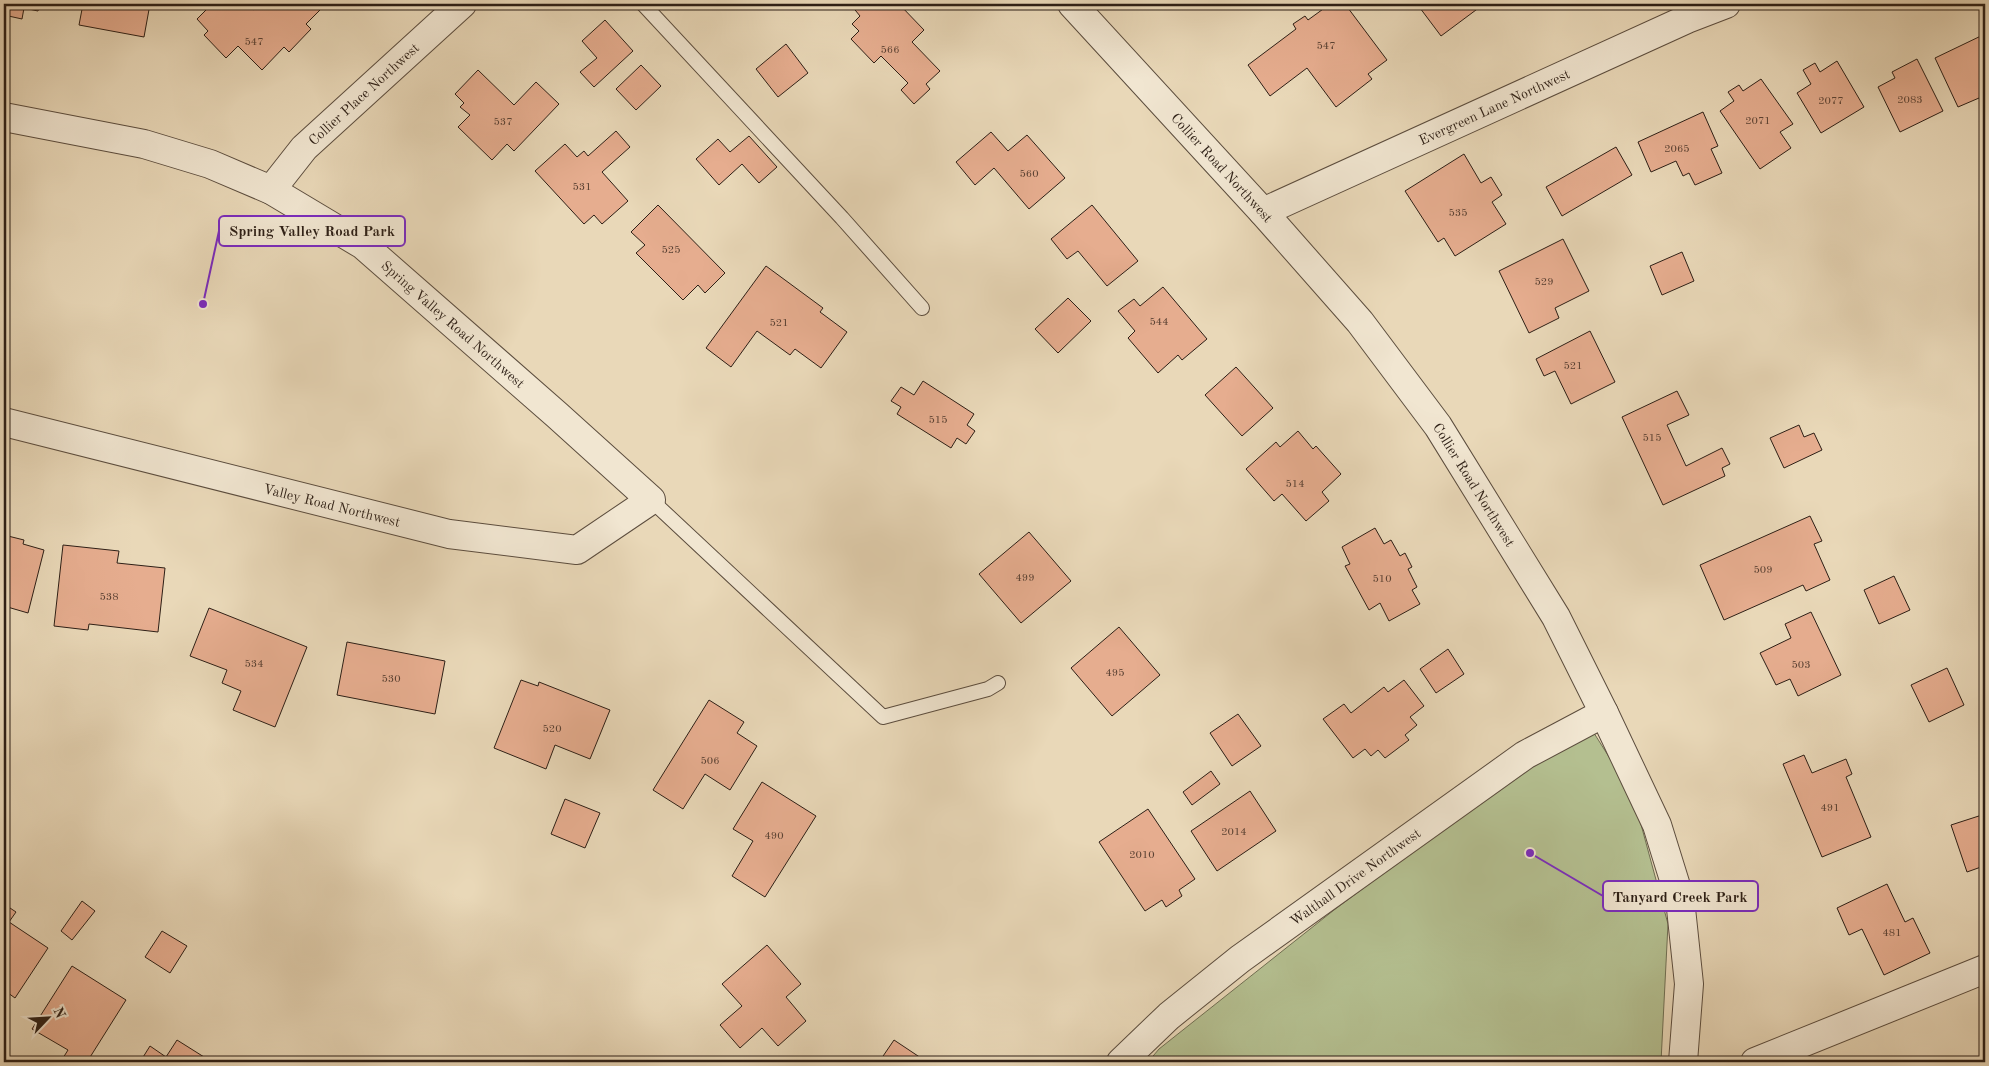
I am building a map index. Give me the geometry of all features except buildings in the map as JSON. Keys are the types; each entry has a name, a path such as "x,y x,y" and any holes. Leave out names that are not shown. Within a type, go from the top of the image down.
{"street":[{"name":"Collier Place Northwest","path":"271,190 304,148 462,4"},
{"name":"Collier Road Northwest","path":"1072,4 1360,322 1438,426 1556,618 1657,825 1680,899 1689,984 1683,1062"},
{"name":"Evergreen Lane Northwest","path":"1262,212 1687,19 1726,4"},
{"name":"Spring Valley Road Northwest","path":"4,117 144,144 210,164 271,190 363,245 651,500"},
{"name":"Valley Road Northwest","path":"4,422 449,534 577,550 651,500"},
{"name":"Walthall Drive Northwest","path":"1121,1062 1169,1016 1248,954 1525,755 1604,713"},
{"path":"1755,1062 1985,969"}],"lane":[{"path":"644,4 842,218 922,308"},
{"path":"651,500 883,717 988,689 998,683"}],"green space":[{"path":"1587,722 1633,795 1668,924 1661,1062 1148,1062 1159,1049 1334,910"}],"place":[{"name":"Spring Valley Road Park","path":"203,304"},
{"name":"Tanyard Creek Park","path":"1530,853"}]}
